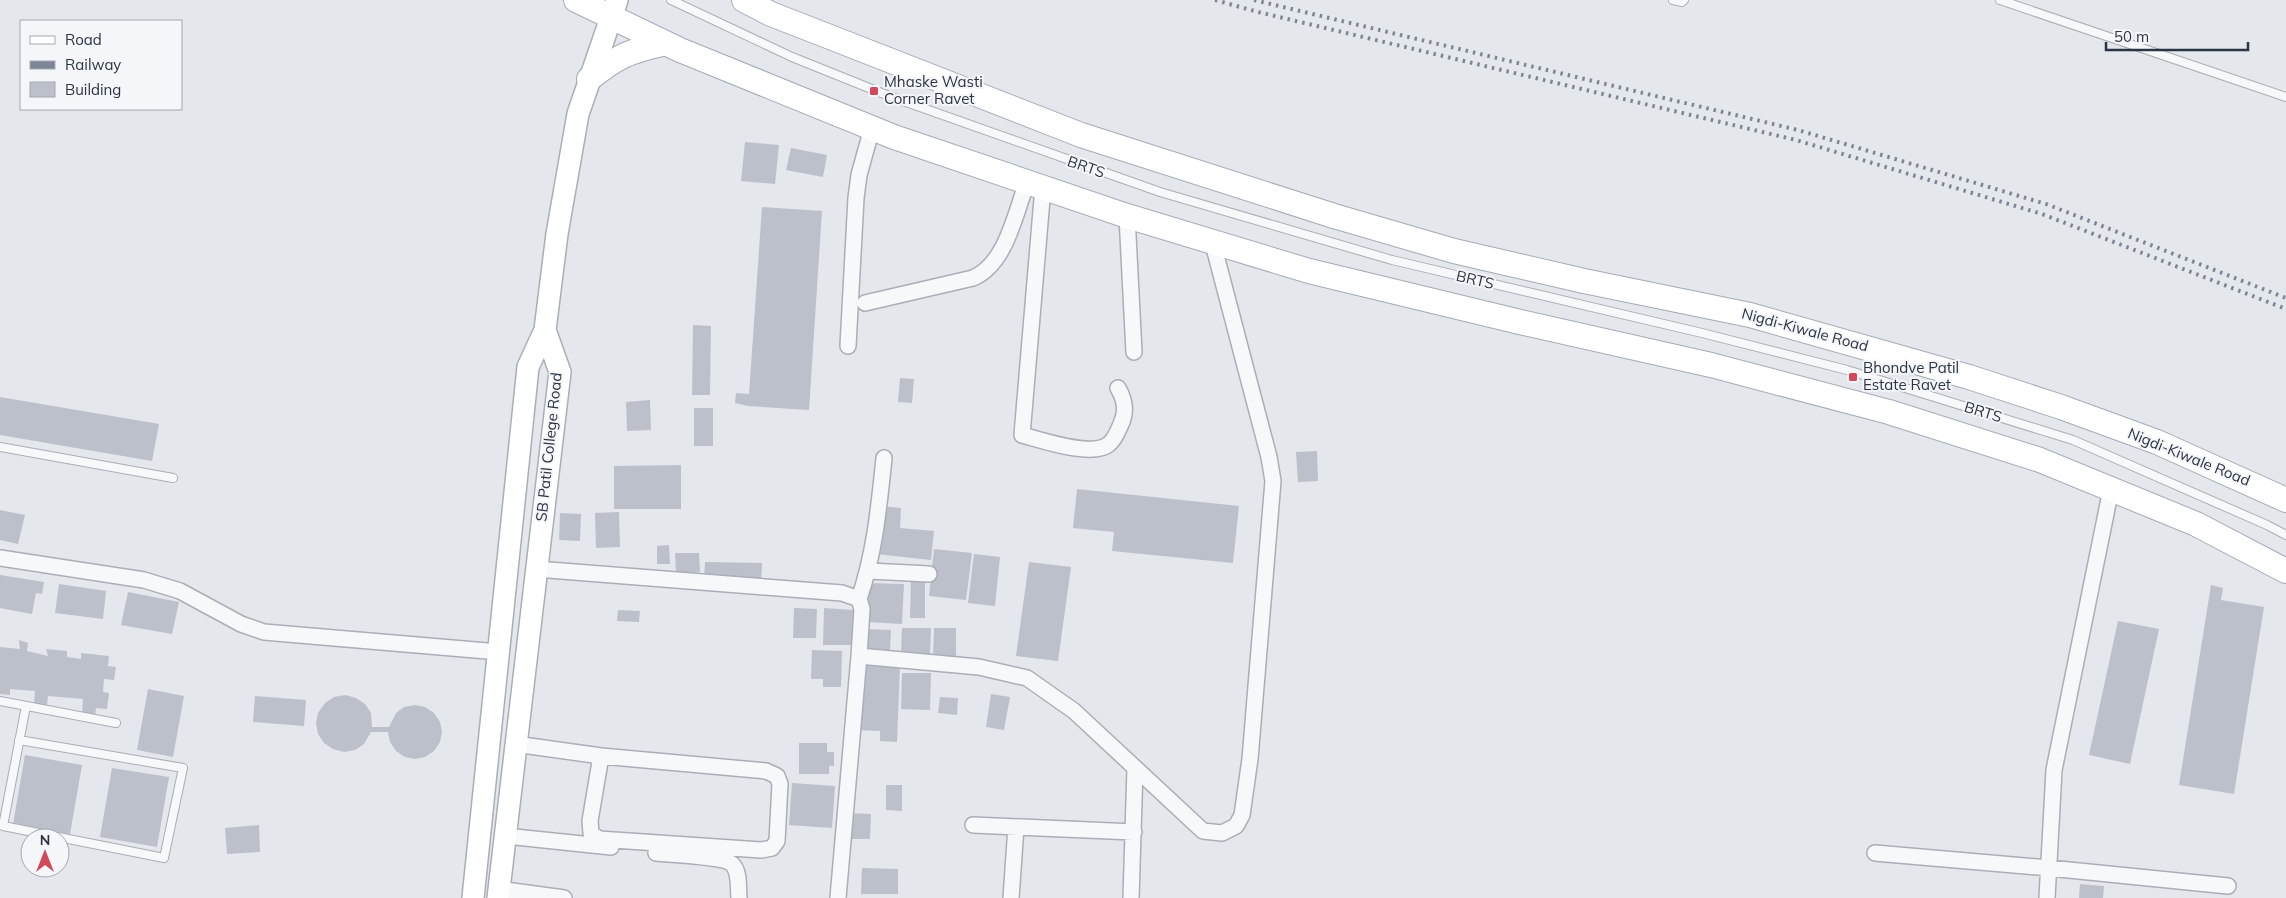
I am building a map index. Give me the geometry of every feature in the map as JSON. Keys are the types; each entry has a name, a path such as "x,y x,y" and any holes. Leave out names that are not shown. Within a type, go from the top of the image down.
{"main road":[{"path":"576,0 613,8 665,43 872,128 1127,216 1213,244 1309,271 1711,366 1889,412 2040,460 2196,524 2286,571"},
{"name":"Nigdi-Kiwale Road","path":"744,0 771,14 1081,135 1334,216 1454,251 1584,281 1750,315 1867,346 2070,410 2157,442 2286,500"},
{"path":"589,80 612,61 627,52 665,43"}],"street":[{"path":"545,330 568,169 578,114 613,8"},
{"path":"848,346 856,198 859,175 872,128"},
{"path":"865,303 983,274 998,257 1035,184"},
{"path":"1035,184 1022,435 1081,449 1100,449 1116,436 1124,417 1124,399 1118,388"},
{"path":"1127,216 1134,352"},
{"path":"859,656 979,667 1027,678 1074,711 1204,831 1222,833 1236,826 1242,815 1250,758 1272,481 1269,457 1213,244"},
{"name":"SB Patil College Road","path":"499,893 560,372 545,330"},
{"name":"SB Patil College Road","path":"473,898 528,367 545,330"},
{"path":"838,898 859,656 862,609 859,598 869,571 875,541 884,458"},
{"path":"2047,898 2054,770 2111,489"},
{"path":"0,558 144,580 180,591 241,624 264,632 499,652"},
{"path":"536,569 842,593 859,598"},
{"path":"869,571 929,574"},
{"path":"515,744 601,756 766,772 777,776 780,784 777,841 772,848 761,850 600,839 591,833 590,821 601,756"},
{"path":"1131,898 1135,768"},
{"path":"973,825 1134,832"},
{"path":"1011,898 1016,827"},
{"path":"505,836 721,860 732,864 737,872 739,898"},
{"path":"1875,853 2228,886"},
{"path":"499,893 564,898"}],"lane":[{"name":"BRTS","path":"671,0 792,57 889,96 1160,192 1392,260 1847,370 2073,440 2267,524 2286,535"},
{"path":"1673,0 1682,2 1684,0"},
{"path":"2000,0 2286,97"},
{"path":"0,447 173,478"},
{"path":"0,701 116,723"},
{"path":"19,740 183,768 164,858 3,826 19,740 26,706"}],"building":[{"path":"745,142 779,145 775,184 741,181"},
{"path":"791,148 827,155 823,177 786,170"},
{"path":"762,207 822,211 809,410 748,406 735,403 736,393 749,394"},
{"path":"693,325 711,326 710,395 692,395"},
{"path":"900,378 914,379 912,403 898,402"},
{"path":"0,397 159,424 152,461 0,435"},
{"path":"650,400 651,430 627,431 626,402"},
{"path":"694,408 713,408 713,446 694,446"},
{"path":"1317,451 1318,481 1298,482 1296,452"},
{"path":"681,465 681,509 614,509 614,466"},
{"path":"1077,489 1239,506 1233,563 1112,551 1114,532 1073,528"},
{"path":"881,506 901,508 900,528 934,531 931,560 876,554"},
{"path":"0,510 25,515 18,544 0,540"},
{"path":"619,512 620,547 596,548 595,513"},
{"path":"560,513 581,514 580,541 559,540"},
{"path":"669,545 670,564 657,564 657,546"},
{"path":"934,549 972,553 966,600 929,596"},
{"path":"675,553 699,553 700,572 676,573"},
{"path":"974,554 1000,557 995,606 968,603"},
{"path":"705,562 762,563 761,583 704,582"},
{"path":"1029,562 1071,567 1058,661 1016,656"},
{"path":"0,575 44,582 42,594 36,593 32,614 0,608"},
{"path":"911,578 925,579 925,618 910,618"},
{"path":"868,583 904,584 902,624 866,622"},
{"path":"59,584 106,591 103,619 55,613"},
{"path":"2211,585 2223,588 2221,600 2264,607 2234,794 2179,785"},
{"path":"128,592 179,602 172,634 121,625"},
{"path":"794,608 817,609 816,638 793,638"},
{"path":"824,608 853,610 852,645 823,645"},
{"path":"618,610 640,611 639,622 617,621"},
{"path":"2118,621 2159,629 2130,764 2089,755"},
{"path":"902,628 931,628 930,655 901,654"},
{"path":"934,628 956,628 956,660 933,660"},
{"path":"866,629 891,630 890,650 866,650"},
{"path":"19,640 28,643 27,651 48,656 46,649 67,651 67,657 81,659 81,653 109,656 108,666 116,667 114,680 104,679 103,692 109,693 107,709 96,708 95,717 82,716 83,699 48,696 47,705 34,704 35,691 10,689 10,695 0,694 0,647 20,649"},
{"path":"812,650 842,651 841,687 823,687 823,679 811,679"},
{"path":"859,665 900,666 897,742 880,741 880,731 856,730"},
{"path":"902,673 931,673 930,710 901,709"},
{"path":"148,689 184,696 173,757 137,750"},
{"path":"991,694 1010,697 1004,730 986,727"},
{"path":"345,695 356,698 365,704 371,713 372,727 389,727 396,713 404,707 415,705 425,707 434,713 440,722 442,732 440,742 434,751 425,757 415,759 405,757 396,751 390,742 388,732 371,732 364,744 355,750 344,752 333,749 324,743 318,734 316,723 318,713 325,703 334,697"},
{"path":"255,696 306,700 304,726 253,722"},
{"path":"940,697 958,698 957,715 938,713"},
{"path":"799,743 827,743 827,752 834,752 834,766 829,766 829,774 799,774"},
{"path":"25,755 82,765 70,834 70,828 36,828 13,824"},
{"path":"112,768 169,777 157,847 100,837"},
{"path":"792,783 835,786 832,828 789,825"},
{"path":"886,785 902,785 902,811 886,810"},
{"path":"846,813 871,814 870,839 845,839"},
{"path":"259,825 260,852 227,854 225,828"},
{"path":"862,868 898,869 898,894 861,894"},
{"path":"2080,884 2104,886 2103,898 2079,898"}],"railway":[{"path":"1215,0 1258,12 1796,140 2042,214 2286,309"},
{"path":"1254,0 1798,130 2046,204 2286,298"}],"place":[{"name":"Mhaske Wasti Corner Ravet","path":"874,91"},
{"name":"Bhondve Patil Estate Ravet","path":"1853,377"}]}
